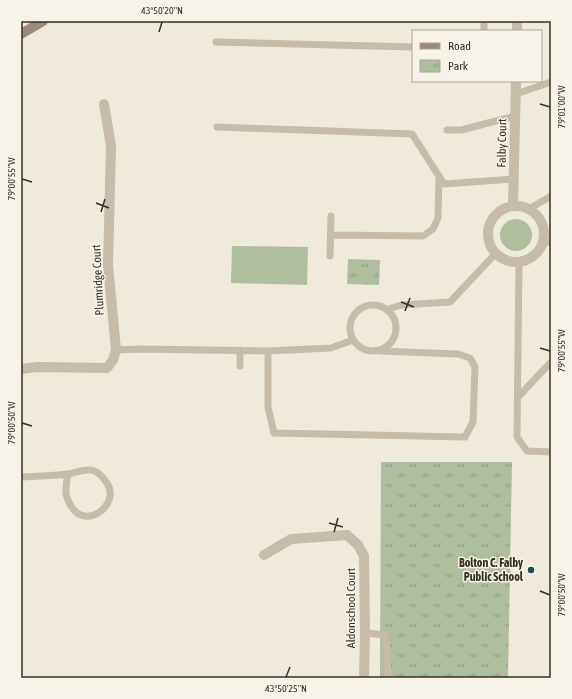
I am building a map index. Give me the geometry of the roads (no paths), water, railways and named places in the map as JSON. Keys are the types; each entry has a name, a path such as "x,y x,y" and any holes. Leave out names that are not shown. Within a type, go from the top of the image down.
{"main road":[{"path":"21,34 43,21"}],"street":[{"name":"Falby Court","path":"513,206 516,82"},
{"name":"Plumridge Court","path":"104,104 111,146 108,265 116,350"},
{"path":"520,206 529,209 536,214 541,222 547,241 528,259 519,262 504,259 496,253 489,242 488,232 490,223 495,215 502,209 520,206"},
{"path":"21,369 37,367 107,368 113,360 116,350"},
{"name":"Aldonschool Court","path":"264,555 291,539 347,535 358,545 364,556 364,678"}],"lane":[{"path":"216,42 412,47"},
{"path":"516,94 550,85"},
{"path":"447,130 461,130 515,116"},
{"path":"217,127 412,134 444,184 514,179"},
{"path":"331,235 423,236 433,230 438,218 439,176"},
{"path":"529,209 551,196"},
{"path":"330,256 331,216"},
{"path":"388,309 402,305 450,302 496,253"},
{"path":"519,262 517,437 527,451 551,452"},
{"path":"268,351 268,407 274,433 465,437 473,422 475,368 470,358 458,354 372,352 364,350 353,340 350,333 350,325 358,310 372,304 388,309 396,322 397,329 392,343 379,351"},
{"path":"116,350 268,351 330,348 353,340"},
{"path":"240,350 240,366"},
{"path":"518,397 551,362"},
{"path":"21,477 68,474 92,470 102,476 109,486 109,499 104,509 93,516 83,516 73,510 68,500 66,489 68,474"},
{"path":"365,633 385,635 388,678"}],"place":[{"name":"Bolton C. Falby Public School","path":"531,570"}]}
